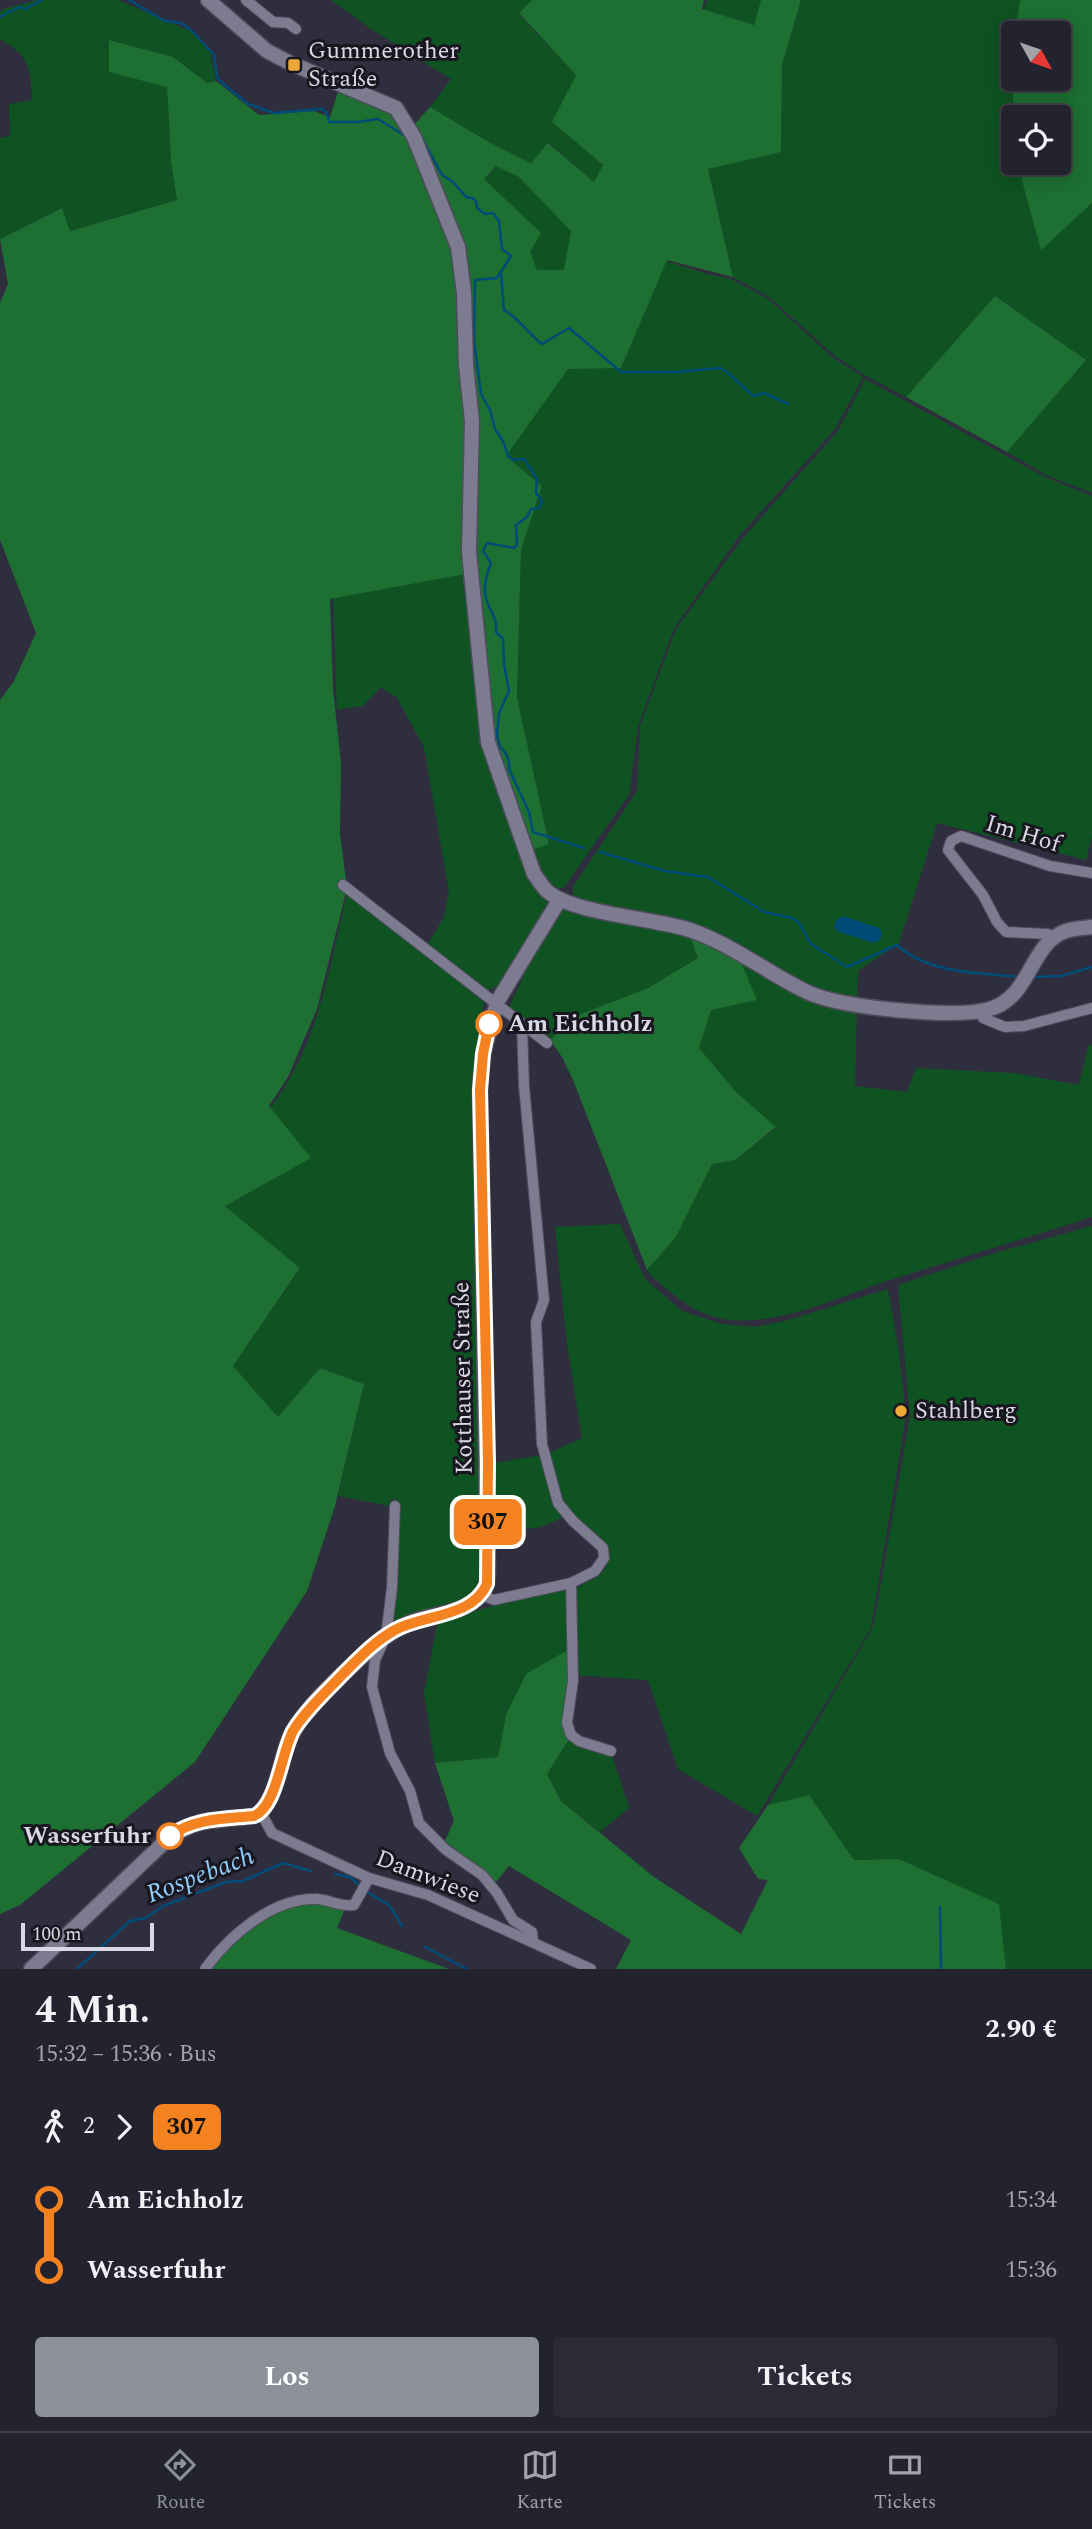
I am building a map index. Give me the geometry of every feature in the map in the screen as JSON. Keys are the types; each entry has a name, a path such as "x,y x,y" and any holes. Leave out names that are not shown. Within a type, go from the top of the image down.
{"street":[{"path":"208,0 267,51 396,108 414,137 442,203 458,247 464,293 466,365 472,421 469,552 488,742 534,874 547,890 572,904 690,930 809,993 894,1010 945,1013 999,1007 1012,998 1042,951 1054,938 1065,931 1092,927"},
{"path":"246,0 273,22 288,23 296,29"},
{"name":"Im Hof","path":"1054,938 1048,934 1006,932 948,850 951,841 961,836 1050,866 1092,873"},
{"path":"344,885 547,1043"},
{"name":"Kotthauser Straße","path":"482,1595 488,1576 480,1090 483,1054 497,1002 559,899"},
{"path":"982,1011 983,1018 1005,1027 1042,1022 1092,1008"},
{"path":"30,1969 173,1834 200,1822 261,1813 269,1802 294,1730 342,1675 386,1636 412,1622 460,1609 482,1595 494,1600 571,1583 595,1571 604,1558 603,1548 573,1521 558,1503 542,1444 536,1322 544,1300 524,1086 522,1024"},
{"path":"395,1506 392,1588 386,1636 375,1660 372,1688 390,1753 410,1791 419,1823 446,1850 482,1875 497,1893 513,1920 531,1933 533,1942"},
{"path":"571,1583 573,1681 567,1723 572,1735 579,1741 611,1751"},
{"name":"Damwiese","path":"261,1813 272,1833 369,1878 428,1895 591,1969"},
{"path":"205,1969 218,1951 262,1913 288,1904 316,1899 354,1905 369,1878"}],"green space":[{"path":"38,0 118,0 192,32 210,52 216,81 207,83 173,57 109,40 110,72 167,86 171,162 177,200 69,231 61,208 0,239 0,138 10,136 9,104 32,100 27,64 17,51 0,39 0,12"},
{"path":"331,0 532,0 519,14 576,75 552,122 603,165 594,182 549,143 531,163 430,107 451,79 371,29"},
{"path":"532,0 704,0 702,9 754,25 761,0 801,0 782,65 781,152 708,169 733,277 667,260 621,368 568,369 506,456 542,486 521,550 517,697 549,844 532,850 494,738 476,572 330,599 333,689 341,763 340,834 347,888 317,1009 288,1077 269,1106 311,1158 225,1206 300,1268 233,1366 278,1417 320,1368 364,1384 335,1506 307,1591 195,1762 20,1905 0,1914 0,700 14,681 36,633 0,540 0,303 8,284 0,239 62,208 70,231 177,200 171,162 167,87 109,72 109,40 173,57 207,83 216,81 259,115 314,111 330,117 339,89 414,125 430,107 531,163 548,143 594,182 603,165 552,122 576,75 519,13","holes":["496,166 519,177 571,231 564,270 537,270 530,252 541,233 484,179"]},
{"path":"707,0 761,0 754,25 704,10"},
{"path":"801,0 1020,0 1017,21 1001,21 1001,91 1013,91 1013,105 1001,105 1001,175 1020,175 1041,249 1092,203 1092,493 1046,475 1007,452 1086,360 995,296 906,397 835,356 769,297 733,277 708,168 781,152 782,65"},
{"path":"1020,0 1092,0 1092,203 1041,250 1020,175 1071,175 1071,105 1013,105 1013,91 1071,91 1071,21 1017,21"},
{"path":"497,166 519,177 572,231 565,270 536,271 530,252 484,179"},
{"path":"666,261 731,279 767,298 832,357 863,377 835,429 740,535 674,628 638,726 629,795 564,887 554,890 539,873 532,850 549,843 517,697 521,550 542,486 506,456 568,368 621,368"},
{"path":"995,296 1086,360 1007,452 906,397"},
{"path":"865,379 1045,477 1092,496 1092,837 1086,860 937,823 899,943 858,971 857,999 817,991 748,952 573,898 573,887 637,791 640,726 676,629 743,538 838,431"},
{"path":"467,573 484,743 545,894 548,908 500,985 486,991 427,945 444,917 449,892 424,747 397,698 381,687 363,706 337,710 333,598"},
{"path":"348,890 485,1001 477,1029 480,1047 484,1578 473,1597 398,1625 392,1623 399,1501 391,1499 390,1506 338,1496 364,1384 320,1368 278,1417 233,1366 300,1269 225,1206 310,1158 270,1108 287,1084 311,1031 321,1003"},
{"path":"569,908 689,934 698,958 648,988 578,1015 550,1040 509,1007 522,980 522,968 557,912"},
{"path":"689,934 740,960 757,1000 711,1010 699,1048 736,1092 776,1127 735,1160 712,1164 676,1237 647,1270 573,1080 550,1040 578,1015 648,988 698,958"},
{"path":"740,960 857,1007 855,1086 907,1092 916,1068 1014,1073 1079,1085 1088,1046 1092,1045 1092,1217 788,1315 744,1321 723,1319 703,1313 676,1297 647,1270 676,1237 712,1164 735,1160 776,1128 736,1092 699,1048 711,1009"},
{"path":"620,1224 645,1279 682,1311 722,1324 754,1327 785,1321 888,1289 906,1415 871,1628 757,1816 678,1769 648,1680 574,1675 574,1592 601,1574 608,1560 602,1541 561,1501 547,1454 582,1438 567,1344 555,1227"},
{"path":"1092,1226 1092,1969 1006,1969 998,1904 899,1859 854,1860 809,1795 768,1805 872,1629 876,1613 910,1416 898,1285 998,1252"},
{"path":"543,1455 564,1517 541,1527 493,1534 495,1463"},
{"path":"556,1590 567,1591 573,1647 506,1715 498,1757 435,1763 424,1693 438,1620"},
{"path":"573,1647 571,1736 547,1774 561,1801 654,1877 741,1934 768,1880 758,1879 739,1848 768,1805 809,1795 854,1860 899,1859 999,1904 1006,1969 616,1969 631,1940 509,1866 496,1882 445,1841 454,1821 435,1763 498,1757 506,1715 526,1674"},
{"path":"571,1736 611,1752 629,1808 600,1832 561,1801 547,1774"},
{"path":"316,1902 345,1909 337,1928 449,1969 211,1967 263,1918 282,1910"}],"water":[{"path":"843,916 879,928 882,933 880,940 874,943 839,932 834,928 836,920"}],"waterway":[{"path":"0,17 19,7 25,9 42,0"},
{"path":"129,0 165,21 181,23 192,31 214,55 217,77 248,104 274,113 322,109 327,113 329,122 378,119 407,137"},
{"path":"422,138 442,175 453,182 466,197 476,201 477,208 485,214 493,213 499,221 502,249 511,256 497,278 475,280 474,341 481,394 490,410 495,429 508,456 513,460 524,459 537,479 536,493 542,501 539,508 531,509 527,517 516,525 517,545 514,548 487,543 483,551 491,563 485,594 496,622 496,632 503,639 509,691 499,713 497,735 529,812 533,832 584,848"},
{"path":"501,274 504,310 542,344 569,328 621,372 675,372 720,368 753,396 764,393 788,404"},
{"path":"600,852 665,871 708,877 764,912 792,918 799,923 811,944 847,967 897,945 910,955 939,967 1020,977"},
{"path":"1034,977 1061,976 1092,967"},
{"name":"Rospebach","path":"77,1969 130,1921 146,1918 163,1906 226,1882 243,1881 283,1863 311,1871"},
{"name":"Rospebach","path":"335,1874 350,1877 360,1886"},
{"name":"Rospebach","path":"367,1892 389,1905 402,1926"},
{"path":"940,1907 941,1969"},
{"name":"Rospebach","path":"425,1947 467,1969"}],"bus line":[{"name":"307","path":"170,1836 186,1826 200,1822 261,1813 269,1802 294,1730 342,1675 386,1636 412,1622 473,1603 482,1595 487,1584 488,1462 480,1090 489,1024"}],"place":[{"name":"Gummerother Straße","path":"294,65"},
{"name":"Am Eichholz","path":"489,1024"},
{"name":"Stahlberg","path":"901,1411"},
{"name":"Wasserfuhr","path":"170,1836"}]}
